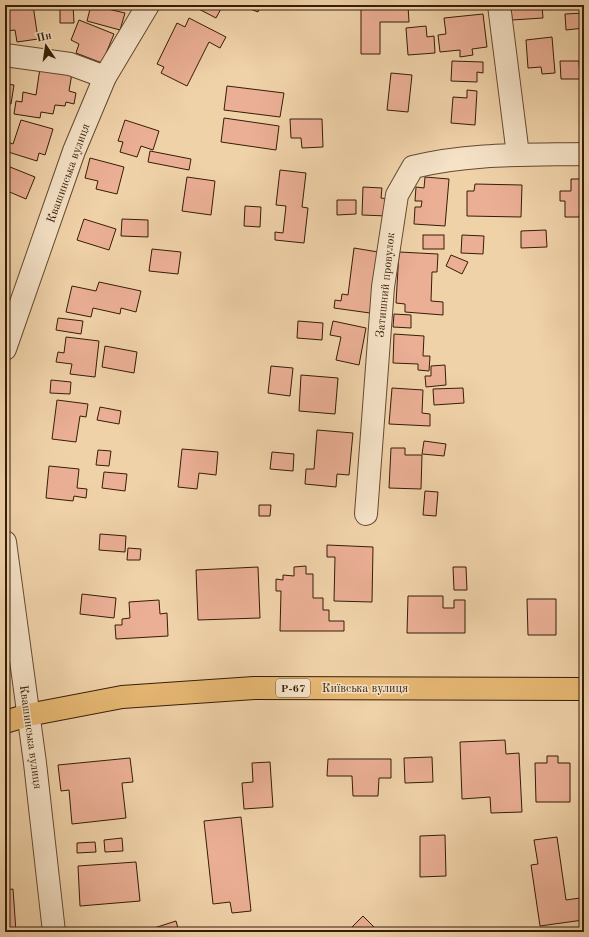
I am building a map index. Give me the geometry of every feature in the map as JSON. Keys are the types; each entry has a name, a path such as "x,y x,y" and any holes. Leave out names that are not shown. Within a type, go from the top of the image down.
{"main road":[{"name":"Київська вулиця","path":"5,722 28,715 122,697 254,688 584,688"}],"street":[{"name":"Квашинська вулиця","path":"5,348 74,151 105,77 148,5"},
{"path":"499,5 518,155"},
{"path":"5,55 70,64 105,77"},
{"name":"Затишний провулок","path":"366,514 383,287 397,195 413,167 441,160 518,155 584,154"},
{"name":"Квашинська вулиця","path":"5,542 28,715 54,932"}],"building":[{"path":"5,5 33,5 38,39 17,42 15,30 5,31"},
{"path":"73,5 74,23 60,23 60,6"},
{"path":"91,5 125,13 120,30 87,21"},
{"path":"191,5 223,5 216,18"},
{"path":"261,5 258,12 243,6"},
{"path":"511,5 542,5 543,18 512,20"},
{"path":"361,6 408,6 409,22 380,22 380,54 361,54"},
{"path":"584,13 584,28 566,30 565,14"},
{"path":"483,14 487,47 472,49 473,55 460,57 460,50 440,52 438,35 446,34 444,18"},
{"path":"189,18 226,37 220,48 209,42 187,86 161,73 164,67 157,64 177,23 185,27"},
{"path":"79,20 114,34 102,63 76,53 79,44 71,40"},
{"path":"426,26 427,37 434,36 435,53 408,55 406,28"},
{"path":"552,37 555,73 542,74 541,67 528,68 526,40"},
{"path":"452,61 483,62 483,73 477,72 477,82 451,81"},
{"path":"560,61 579,61 580,79 561,79"},
{"path":"40,68 72,73 69,91 76,93 74,104 66,102 65,106 55,105 53,114 41,112 40,118 14,114 16,101 22,102 23,92 36,95"},
{"path":"391,73 412,75 408,112 387,110"},
{"path":"580,83 584,83 584,97 581,97"},
{"path":"5,84 14,85 11,104 5,103"},
{"path":"227,86 284,93 280,117 224,110"},
{"path":"467,90 477,91 475,125 451,123 453,97 467,98"},
{"path":"224,118 279,126 276,150 221,142"},
{"path":"290,119 322,119 323,147 302,148 301,138 291,138"},
{"path":"21,120 53,129 45,155 39,153 37,161 5,151 8,142 13,144"},
{"path":"125,120 159,131 153,150 141,146 137,157 120,152 123,142 118,141"},
{"path":"150,151 191,159 189,170 148,162"},
{"path":"90,158 124,167 117,194 96,189 98,181 85,178"},
{"path":"5,165 35,177 26,199 5,190"},
{"path":"280,170 306,173 302,207 308,208 304,243 275,240 275,232 283,233 286,206 276,205"},
{"path":"187,177 215,181 211,215 182,211"},
{"path":"425,177 449,179 445,226 414,224 415,207 421,207 422,201 415,201 416,187 424,188"},
{"path":"571,179 584,179 584,210 580,210 579,217 565,217 565,201 560,201 560,191 571,191"},
{"path":"475,184 522,185 521,217 467,216 467,191 474,191"},
{"path":"363,187 382,188 381,198 388,199 387,216 362,215"},
{"path":"337,200 356,200 356,214 337,215"},
{"path":"245,206 261,207 260,227 244,226"},
{"path":"84,219 116,229 109,250 77,240"},
{"path":"122,219 148,220 148,237 121,236"},
{"path":"580,225 584,225 584,232 580,232"},
{"path":"546,230 547,247 521,248 521,231"},
{"path":"423,235 444,235 444,249 423,249"},
{"path":"462,235 484,236 483,254 461,253"},
{"path":"354,248 378,252 370,313 334,308 335,300 341,301 342,294 348,295"},
{"path":"152,249 181,252 178,274 149,271"},
{"path":"399,252 438,254 437,272 432,272 431,301 443,302 443,315 405,312 405,304 396,303"},
{"path":"451,255 468,262 462,274 446,266"},
{"path":"99,282 141,291 136,312 121,308 120,314 93,308 91,317 66,312 72,286 96,291"},
{"path":"394,314 411,315 411,328 393,327"},
{"path":"58,318 83,321 81,334 56,330"},
{"path":"298,321 323,323 322,340 297,338"},
{"path":"333,321 366,328 359,365 336,360 341,337 330,335"},
{"path":"394,334 424,336 423,356 430,356 429,371 418,370 418,364 393,363"},
{"path":"66,337 99,341 95,377 70,374 72,364 56,362 58,352 64,353"},
{"path":"105,346 137,352 134,373 102,367"},
{"path":"445,365 446,385 426,387 425,376 431,376 431,366"},
{"path":"271,366 293,368 290,396 268,393"},
{"path":"301,375 338,378 335,414 299,411"},
{"path":"51,380 71,382 70,394 50,393"},
{"path":"392,388 423,390 422,413 430,414 430,426 389,424"},
{"path":"463,388 464,403 434,405 433,389"},
{"path":"57,400 88,404 86,417 80,416 76,442 52,439"},
{"path":"100,407 121,411 119,424 97,420"},
{"path":"317,430 353,433 349,475 337,474 336,487 305,484 306,469 314,469"},
{"path":"424,441 446,444 444,456 422,454"},
{"path":"391,448 405,448 405,455 422,455 421,489 389,488"},
{"path":"182,449 218,452 216,475 199,473 197,489 178,487"},
{"path":"98,450 111,451 109,466 96,465"},
{"path":"272,452 294,454 293,471 270,469"},
{"path":"49,466 79,469 77,488 87,489 86,498 74,496 73,501 46,498"},
{"path":"104,472 127,474 125,491 102,488"},
{"path":"425,491 438,492 436,516 423,515"},
{"path":"259,505 271,505 270,516 259,516"},
{"path":"100,534 126,536 125,552 99,550"},
{"path":"327,545 373,547 372,602 334,601 335,557 327,557"},
{"path":"128,548 141,549 140,560 127,560"},
{"path":"306,566 306,574 313,574 313,598 323,598 323,610 329,610 329,621 344,621 344,631 280,631 281,591 276,591 276,579 283,580 283,575 294,576 294,567"},
{"path":"258,567 260,618 198,620 196,570"},
{"path":"453,567 466,567 467,590 454,590"},
{"path":"82,594 116,598 114,618 80,614"},
{"path":"408,596 443,596 443,608 454,608 454,600 465,600 465,633 407,633"},
{"path":"527,599 556,599 556,635 528,635"},
{"path":"159,600 160,614 167,613 168,636 116,639 115,625 122,625 122,619 130,618 129,602"},
{"path":"505,740 506,754 519,753 522,812 491,813 490,797 462,799 460,742"},
{"path":"547,756 558,756 558,763 570,763 570,802 536,802 535,763 547,763"},
{"path":"432,757 433,782 405,783 404,758"},
{"path":"130,758 133,782 122,783 126,818 72,824 69,790 61,791 58,765"},
{"path":"328,759 391,759 391,778 379,778 378,796 353,796 352,776 327,776"},
{"path":"270,762 273,807 244,809 242,783 253,782 252,763"},
{"path":"5,810 10,823 5,825"},
{"path":"241,817 251,911 232,913 230,902 213,904 204,821"},
{"path":"445,835 446,876 420,877 420,836"},
{"path":"557,837 566,900 580,898 583,920 540,926 531,865 538,864 534,840"},
{"path":"122,838 123,851 105,852 104,840"},
{"path":"95,842 96,852 77,853 77,843"},
{"path":"136,862 140,901 80,906 78,866"},
{"path":"13,889 16,932 5,932 5,890"},
{"path":"363,916 379,932 350,932 349,930"},
{"path":"176,921 179,932 152,932 151,929"}]}
